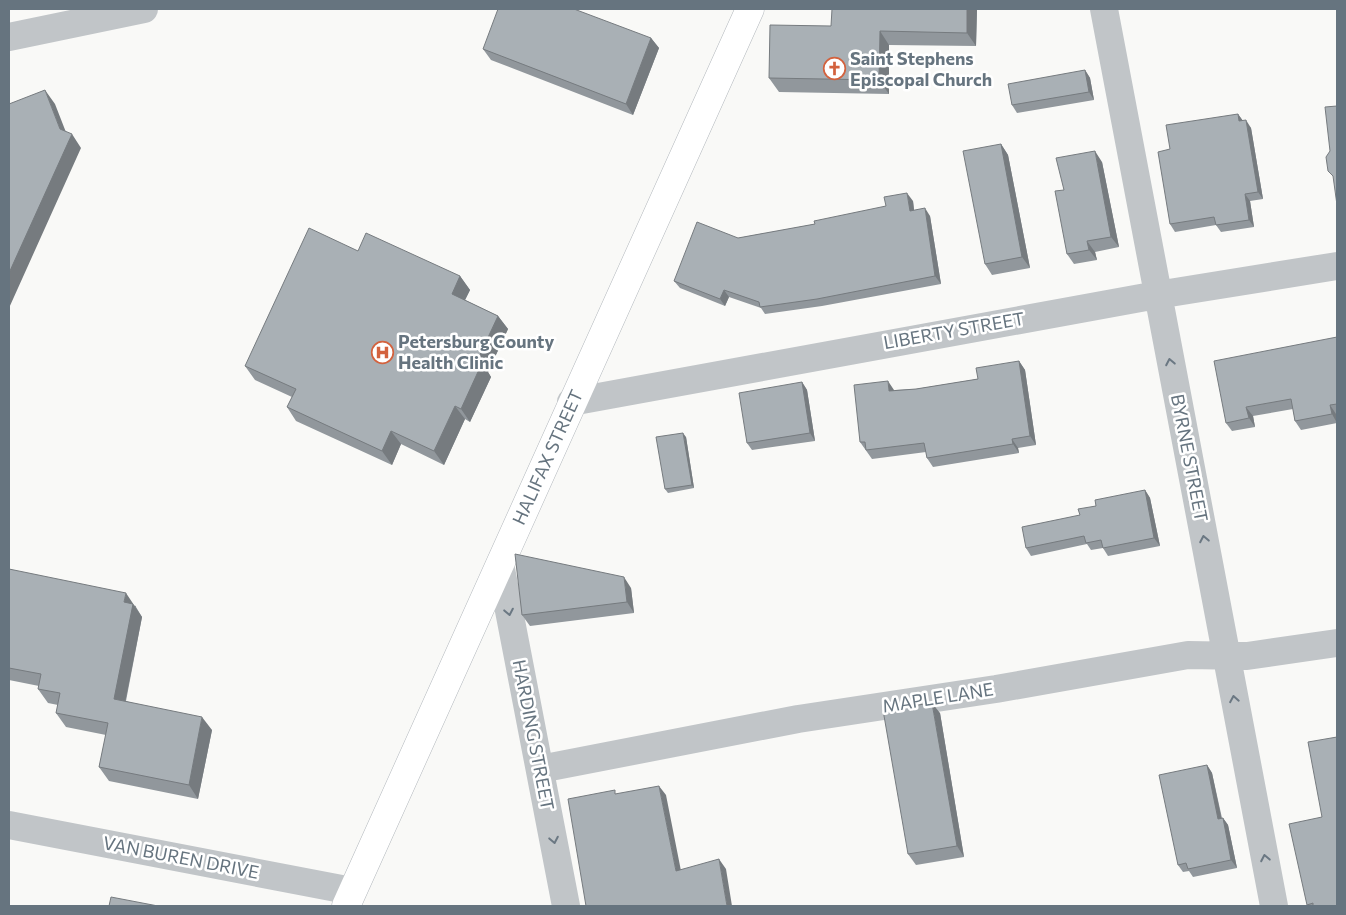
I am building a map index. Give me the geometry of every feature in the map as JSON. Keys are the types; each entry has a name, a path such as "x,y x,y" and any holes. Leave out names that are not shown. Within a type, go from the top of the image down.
{"main road":[{"name":"HALIFAX STREET","path":"349,899 571,402 750,9"}],"street":[{"path":"9,37 144,9"},
{"name":"BYRNE STREET","path":"1104,9 1274,906"},
{"name":"LIBERTY STREET","path":"571,402 1157,295 1337,266"},
{"name":"HARDING STREET","path":"500,564 566,906"},
{"name":"MAPLE LANE","path":"540,769 798,719 996,689 1188,655 1226,654 1247,656 1337,643"},
{"name":"VAN BUREN DRIVE","path":"9,825 349,899"}],"building":[{"path":"498,9 574,9 651,38 626,104 483,49"},
{"name":"Saint Stephens Episcopal Church","path":"832,9 967,9 967,33 880,31 879,80 769,78 770,25 831,26"},
{"path":"1085,70 1089,92 1012,105 1008,84"},
{"path":"45,90 60,129 72,134 9,273 9,104"},
{"path":"1337,106 1337,205 1333,176 1328,171 1326,157 1330,151 1325,107"},
{"path":"1238,114 1239,121 1246,120 1258,192 1245,194 1249,220 1216,225 1214,217 1170,224 1158,152 1170,149 1166,125"},
{"path":"1001,144 1022,257 985,264 963,151"},
{"path":"1095,151 1111,237 1087,241 1089,250 1067,254 1055,191 1064,190 1056,158"},
{"path":"907,193 910,211 925,208 935,276 817,299 760,307 759,302 724,290 720,299 674,281 697,222 738,238 815,224 814,221 886,206 884,197"},
{"name":"Petersburg County Health Clinic","path":"309,228 358,251 366,233 460,276 452,294 498,316 477,361 482,363 461,409 455,406 434,451 391,431 382,451 287,407 296,389 245,366"},
{"path":"1337,337 1337,404 1330,405 1332,414 1295,421 1291,399 1246,407 1249,418 1226,423 1214,361"},
{"path":"1019,361 1030,436 1012,439 1013,444 927,458 924,443 866,450 865,442 860,442 854,385 888,381 889,391 916,389 978,379 976,368"},
{"path":"802,382 810,433 747,443 739,393"},
{"path":"683,433 692,485 665,489 656,437"},
{"path":"1145,490 1154,538 1103,548 1101,540 1086,543 1084,536 1026,548 1022,527 1080,515 1078,509 1096,506 1095,500"},
{"path":"515,554 624,577 627,602 522,615"},
{"path":"9,569 126,593 124,602 133,604 114,699 202,717 189,785 99,767 108,723 56,713 60,693 38,689 41,674 9,668"},
{"path":"932,703 957,846 908,854 883,710"},
{"path":"1337,737 1337,906 1313,906 1313,903 1307,905 1289,824 1322,817 1308,742"},
{"path":"1207,765 1218,819 1223,818 1231,860 1188,869 1186,863 1178,865 1159,775"},
{"path":"659,786 676,871 719,859 727,906 586,906 568,799 615,790 615,794"},
{"path":"111,897 158,906 109,906"}],"place":[{"name":"Saint Stephens Episcopal Church","path":"834,69"},
{"name":"Petersburg County Health Clinic","path":"382,352"}]}
